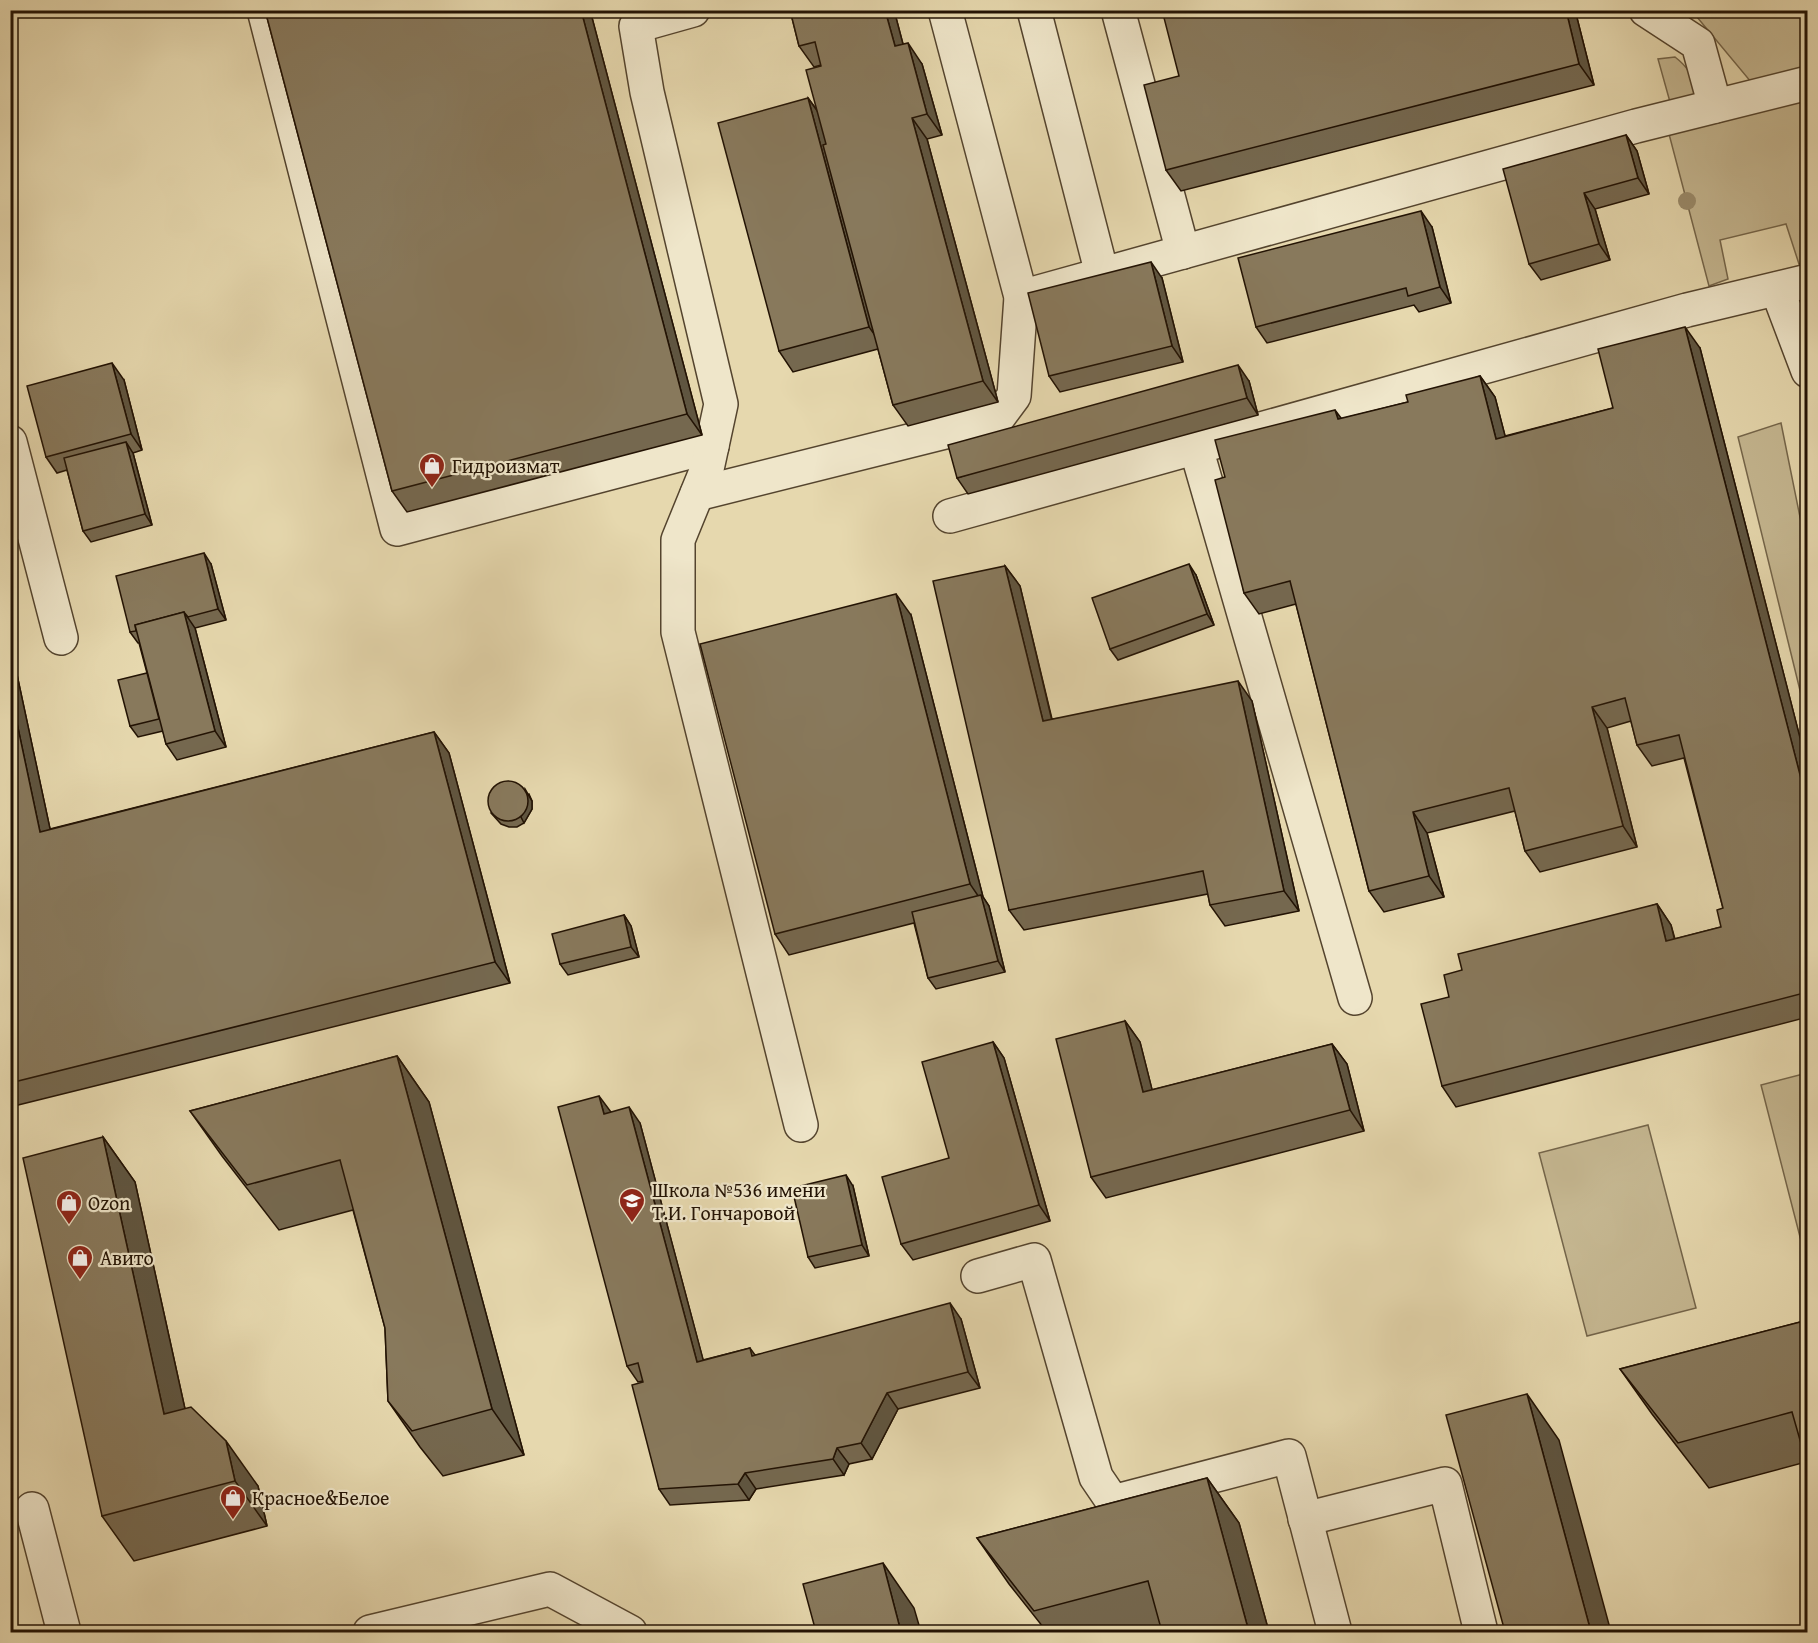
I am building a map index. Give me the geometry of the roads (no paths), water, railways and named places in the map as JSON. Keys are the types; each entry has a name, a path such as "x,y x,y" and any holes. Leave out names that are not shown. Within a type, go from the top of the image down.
{"lane":[{"path":"264,10 397,529 712,446"},
{"path":"693,10 634,18 647,92 721,404 707,469 678,540 678,632 801,1125"},
{"path":"697,494 997,419 1014,396 1021,297 945,10"},
{"path":"1034,10 1102,274"},
{"path":"1118,10 1183,252"},
{"path":"1646,10 1698,44 1715,106"},
{"path":"1021,297 1715,106 1808,83"},
{"path":"951,516 1687,310 1792,285 1808,371"},
{"path":"10,442 61,638"},
{"path":"1196,448 1355,998"},
{"path":"978,1276 1034,1260 1096,1477 1113,1502 1289,1456 1335,1632"},
{"path":"1305,1519 1445,1484 1481,1632"},
{"path":"32,1509 64,1632"},
{"path":"370,1632 550,1589 630,1632"}],"place":[{"name":"Гидроизмат","path":"432,489"},
{"name":"Школа №536 имени Т.И. Гончаровой","path":"632,1224"},
{"name":"Ozon","path":"69,1226"},
{"name":"Авито","path":"80,1281"},
{"name":"Красное&Белое","path":"233,1521"}]}
